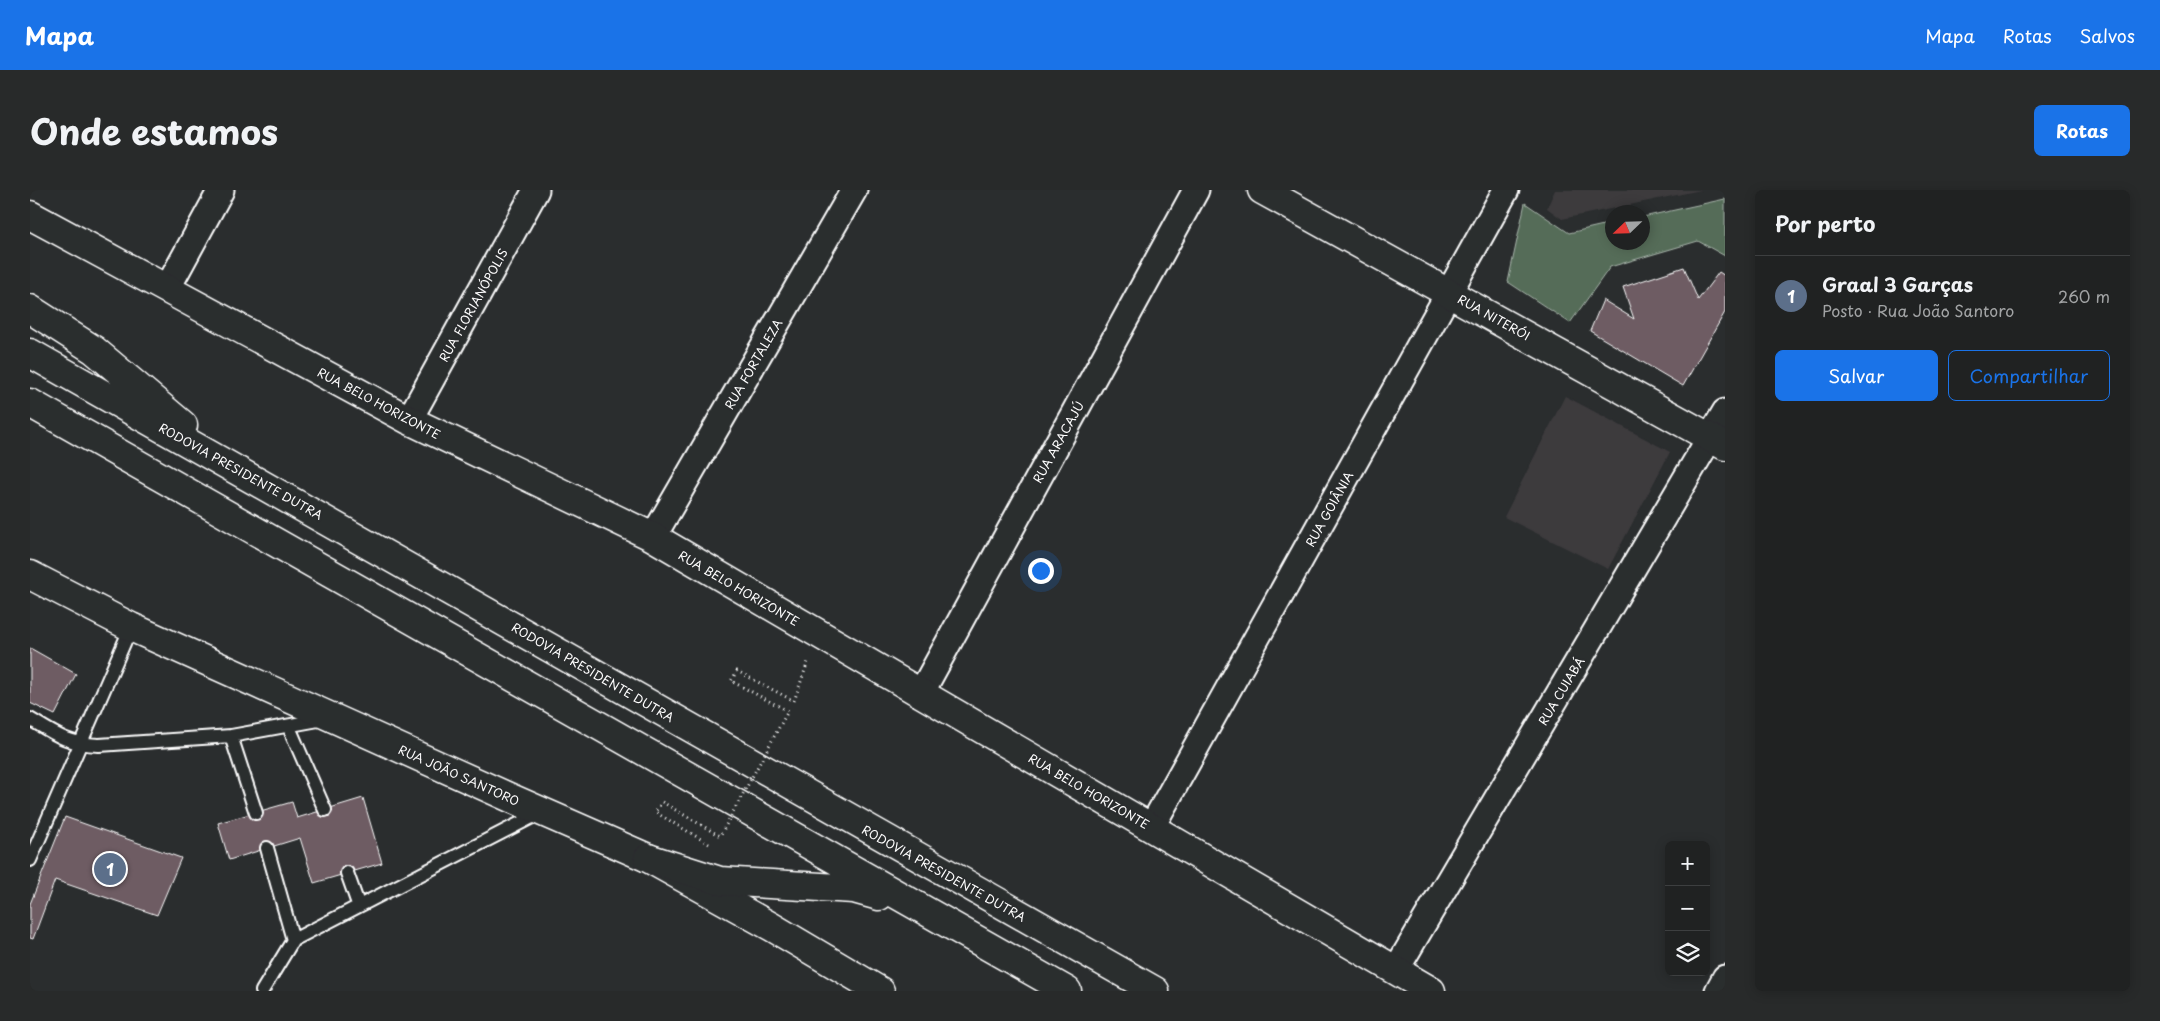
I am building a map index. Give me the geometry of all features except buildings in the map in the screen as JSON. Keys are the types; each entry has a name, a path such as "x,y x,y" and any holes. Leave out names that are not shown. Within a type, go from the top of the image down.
{"main road":[{"name":"RUA NITERÓI","path":"1262,190 1450,292 1718,442"},
{"name":"RUA BELO HORIZONTE","path":"30,215 409,420 653,538 1432,991"},
{"path":"30,309 94,350 225,462"},
{"name":"RODOVIA PRESIDENTE DUTRA","path":"30,353 225,462 928,864 1155,991"},
{"path":"30,404 1067,991"},
{"name":"RUA JOÃO SANTORO","path":"30,575 131,627 648,858 772,927 880,991"},
{"path":"648,858 720,881 854,889 914,906"}],"street":[{"path":"167,289 221,190"},
{"name":"RUA FLORIANÓPOLIS","path":"409,420 536,190"},
{"name":"RUA FORTALEZA","path":"653,538 854,190"},
{"name":"RUA ARACAJÚ","path":"920,693 1196,190"},
{"name":"RUA GOIÂNIA","path":"1151,828 1506,190"},
{"name":"RUA CUIABÁ","path":"1396,970 1718,442 1725,412"},
{"path":"1718,991 1725,978"}],"lane":[{"path":"30,860 131,627"},
{"path":"30,719 57,735 79,744 231,736 333,718"},
{"path":"289,727 325,810"},
{"path":"231,736 256,813"},
{"path":"262,991 293,940 358,904 542,812"},
{"path":"267,848 293,940"},
{"path":"348,873 358,904"}],"path":[{"path":"709,844 655,812 662,802 720,836 788,711 731,681 737,671 794,701 819,634"}],"shaded area":[{"path":"1555,190 1701,190 1629,205 1605,205 1605,210 1562,219 1547,208"},
{"path":"1565,396 1670,452 1608,569 1504,517"}],"green space":[{"path":"1725,199 1725,256 1698,241 1610,267 1570,323 1508,282 1525,203 1569,233 1605,225 1605,250 1650,250 1650,215"}],"place":[{"name":"Graal 3 Garças","path":"110,869"}]}
